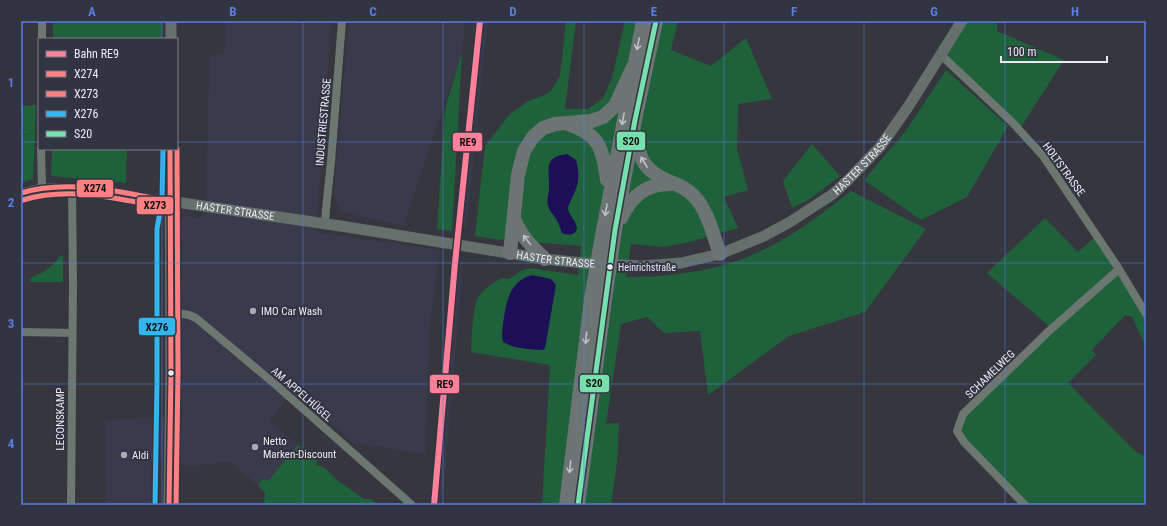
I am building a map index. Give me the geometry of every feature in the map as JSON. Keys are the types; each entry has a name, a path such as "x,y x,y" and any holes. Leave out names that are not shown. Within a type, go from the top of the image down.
{"highway":[{"path":"609,191 643,21"},
{"path":"566,505 609,230 636,120 656,21"},
{"path":"510,253 518,175 524,151 533,136 543,128 555,124 591,121 603,117 615,106 633,67"},
{"path":"636,120 637,144 641,159 647,168 660,178 683,187 694,196 705,212 720,254"},
{"path":"566,123 579,128 591,136 598,144 604,157 609,191 609,230"},
{"path":"609,230 628,204 639,193 652,186 663,183 675,184"},
{"path":"514,217 518,228 527,241 545,259"},
{"path":"578,505 598,299"}],"street":[{"path":"42,21 42,38"},
{"path":"171,21 171,38"},
{"name":"INDUSTRIESTRASSE","path":"326,224 342,21"},
{"name":"HASTER STRASSE","path":"169,201 326,224 545,259 642,266 681,263 720,254 764,236 790,222 838,189 880,147 962,21"},
{"name":"HOLTSTRASSE","path":"941,55 1012,122 1043,156 1119,268 1146,314"},
{"path":"41,150 42,188"},
{"path":"169,505 171,361 169,201 170,150"},
{"path":"21,193 42,188 72,187 129,194 169,201"},
{"name":"LECONSKAMP","path":"71,505 72,187"},
{"path":"162,505 164,229 169,201"},
{"name":"SCHAMELWEG","path":"1025,505 964,442 957,431 963,414 1049,331 1119,268"},
{"name":"AM APPELHÜGEL","path":"171,312 189,315 196,318 276,385 412,505"},
{"path":"21,332 72,333"}],"shaded area":[{"path":"226,21 331,21 316,232 440,250 430,324 425,454 353,443 292,392 269,421 298,445 268,481 262,479 258,486 232,462 191,466 159,460 158,505 106,505 105,420 179,416 179,227 183,219 187,216 203,218 207,193 206,175 209,56 224,54"},
{"path":"349,21 465,21 462,51 403,226 342,212 335,199 334,190"},
{"path":"477,21 488,21 466,228 456,227"},
{"path":"567,154 576,160 578,170 577,187 568,208 577,228 575,233 570,235 562,233 558,222 548,206 547,201 549,190 549,166 554,158"},
{"path":"452,263 463,264 442,505 431,505"},
{"path":"532,275 551,279 556,285 545,348 543,350 512,346 503,342 502,339 505,310 511,291 519,281"}],"green space":[{"path":"53,21 162,21 162,38 53,38"},
{"path":"566,21 576,21 565,109 588,109 603,98 612,78 625,21 678,21 671,50 711,66 746,38 772,99 738,104 737,149 748,190 724,197 738,228 689,242 664,247 631,244 626,277 682,274 736,261 771,246 792,234 851,191 926,229 865,312 789,336 708,395 700,331 664,333 647,317 621,324 606,424 619,423 617,462 611,505 542,505 550,365 471,352 475,307 481,293 489,286 501,278 509,279 521,271 530,268 578,275 581,246 494,239 475,236 485,146 510,114 528,101 545,95 551,91 560,76"},
{"path":"955,21 997,21 997,31 1064,60 1019,130 936,51"},
{"path":"462,52 452,231 437,229 445,109"},
{"path":"946,70 1008,126 967,197 921,220 864,180 905,132"},
{"path":"36,105 35,133 21,135 21,106"},
{"path":"35,133 33,179 21,183 21,136"},
{"path":"812,144 840,176 810,199 792,208 783,181"},
{"path":"52,150 127,150 126,183 51,176"},
{"path":"1045,218 1078,252 1095,237 1114,268 1049,326 987,273"},
{"path":"60,256 63,256 63,282 31,282 30,280 32,277 48,269"},
{"path":"1119,269 1146,314 1146,347 1132,317 1125,315 1092,350 1096,355 1068,383 1135,451 1146,457 1146,505 1025,505 957,431 963,414"},
{"path":"298,445 318,462 315,464 325,468 337,480 364,499 371,499 378,505 264,505 265,492 258,486 262,479 268,481"}],"rail line":[{"name":"RE9","path":"434,505 455,263 480,21"}],"transit line":[{"name":"S20","path":"578,505 615,230 635,120 656,21"},
{"name":"X276","path":"155,505 157,229 162,200 163,150"},
{"name":"X274","path":"169,505 171,373 170,150"},
{"name":"X273","path":"176,505 178,373 177,150"},
{"name":"X274","path":"21,193 57,187 95,188 169,201"},
{"name":"X273","path":"23,200 58,194 77,194 95,195 168,208"}],"place":[{"name":"Heinrichstraße","path":"610,267"},
{"name":"IMO Car Wash","path":"253,311"},
{"name":"Netto Marken-Discount","path":"255,447"},
{"name":"Aldi","path":"124,455"}]}
